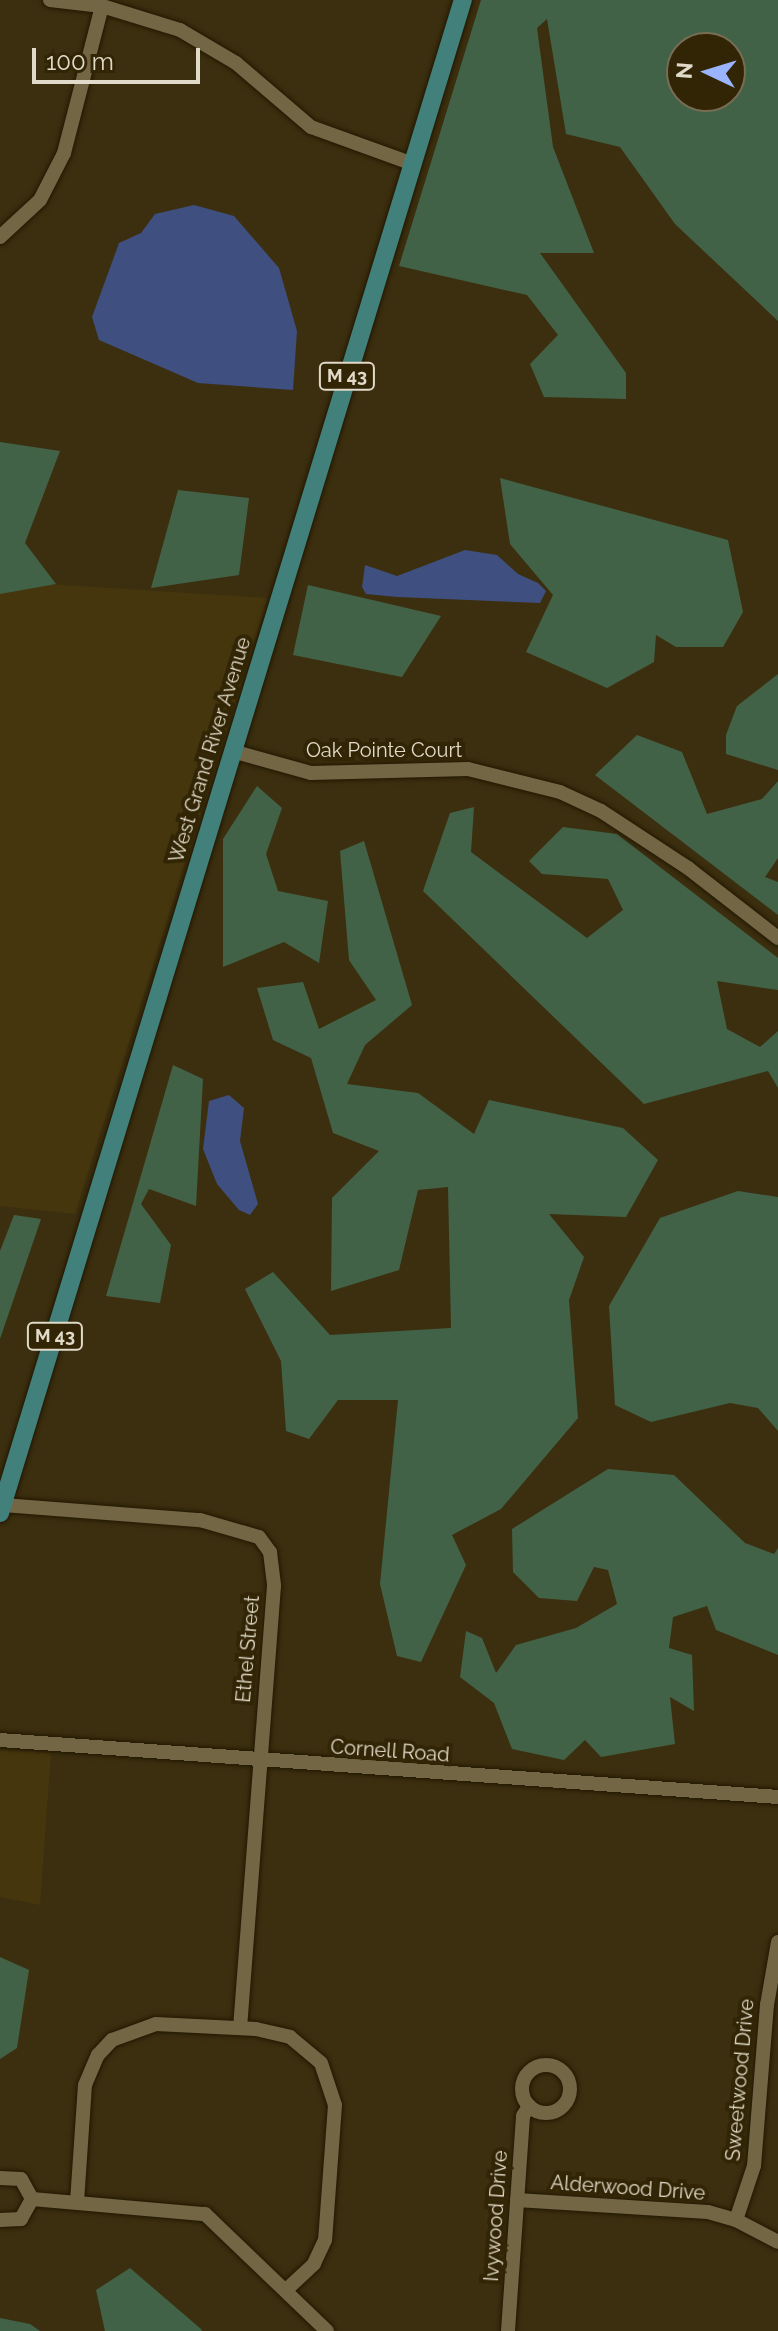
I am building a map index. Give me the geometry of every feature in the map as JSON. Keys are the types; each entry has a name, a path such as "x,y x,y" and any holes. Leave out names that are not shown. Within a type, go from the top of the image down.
{"main road":[{"name":"West Grand River Avenue","path":"1,1509 463,0"}],"street":[{"path":"50,0 102,6 167,25 207,45 321,133 413,164"},
{"path":"0,237 40,200 64,153 102,6"},
{"name":"Oak Pointe Court","path":"232,751 314,774 468,769 560,792 601,811 688,868 778,938"},
{"name":"Ethel Street","path":"1,1509 172,1516 237,1529 265,1543 274,1586 257,1762 240,2028"},
{"name":"Cornell Road","path":"0,1740 257,1762 778,1797"},
{"name":"Sweetwood Drive","path":"736,2220 754,2166 767,2005 778,1942"},
{"path":"77,2202 85,2085 98,2055 112,2040 140,2026 240,2028 281,2034 305,2046 325,2068 334,2093 325,2240 314,2264 287,2289"},
{"name":"Ivywood Drive","path":"508,2331 523,2116 529,2106"},
{"path":"0,2178 21,2179 32,2199"},
{"path":"32,2199 205,2214 287,2289 327,2331"},
{"path":"0,2220 21,2219 32,2199"},
{"name":"Alderwood Drive","path":"517,2200 708,2212 736,2220 778,2242"}],"shaded area":[{"path":"0,581 268,598 75,1214 0,1206"},
{"path":"0,1750 51,1753 40,1905 0,1897"}],"green space":[{"path":"481,0 778,0 778,321 675,224 620,147 566,134 547,19 537,28 553,147 594,253 540,253 626,373 626,399 544,397 530,364 558,335 527,295 399,266"},
{"path":"0,442 60,451 25,543 56,584 0,594"},
{"path":"500,478 728,540 743,612 723,647 676,647 656,635 654,662 607,688 526,652 553,595 510,544"},
{"path":"178,490 249,498 239,575 151,588"},
{"path":"308,585 441,616 402,677 293,655"},
{"path":"778,674 778,770 726,754 726,735 737,706"},
{"path":"637,735 682,752 707,814 762,799 778,781 778,858 765,877 778,882 778,915 595,775"},
{"path":"257,786 282,808 266,854 278,891 328,901 319,963 284,942 223,967 223,839"},
{"path":"474,807 471,852 587,938 623,910 608,879 542,874 529,861 563,827 617,834 778,958 778,990 717,981 727,1029 760,1047 778,1031 778,1088 768,1071 644,1104 423,891 450,813"},
{"path":"364,841 412,1005 365,1045 347,1084 418,1093 474,1134 489,1100 623,1128 658,1160 626,1217 549,1214 584,1257 569,1300 578,1418 501,1509 452,1535 466,1565 421,1662 397,1656 380,1584 398,1400 338,1400 309,1439 286,1431 281,1361 245,1289 273,1272 330,1335 451,1328 448,1187 418,1190 399,1270 331,1291 332,1198 379,1151 333,1133 311,1058 273,1040 257,988 303,982 319,1029 376,1000 349,960 340,851"},
{"path":"173,1065 203,1079 196,1206 149,1189 141,1204 171,1245 160,1303 106,1296"},
{"path":"738,1191 778,1197 778,1431 758,1408 730,1403 651,1422 615,1405 609,1306 660,1218"},
{"path":"14,1215 41,1219 0,1339 0,1251"},
{"path":"608,1469 674,1475 745,1543 774,1554 778,1548 778,1655 716,1630 707,1606 673,1617 669,1648 692,1655 694,1711 670,1697 675,1744 601,1757 585,1740 564,1760 512,1749 494,1703 460,1677 466,1631 482,1638 496,1673 516,1645 576,1628 617,1604 608,1570 594,1567 577,1601 539,1598 513,1572 512,1529"},
{"path":"0,1957 29,1970 17,2048 0,2059"},
{"path":"130,2268 202,2331 105,2331 96,2290"},
{"path":"0,2318 30,2324 40,2331 0,2331"}],"water":[{"path":"194,205 234,216 279,268 297,331 293,390 198,383 99,340 92,317 119,243 141,233 155,214"},
{"path":"465,550 497,555 518,574 538,583 546,591 540,603 397,597 366,594 362,587 365,565 397,576"},
{"path":"229,1095 244,1108 240,1141 258,1204 250,1215 239,1210 217,1184 203,1149 209,1101"}]}
